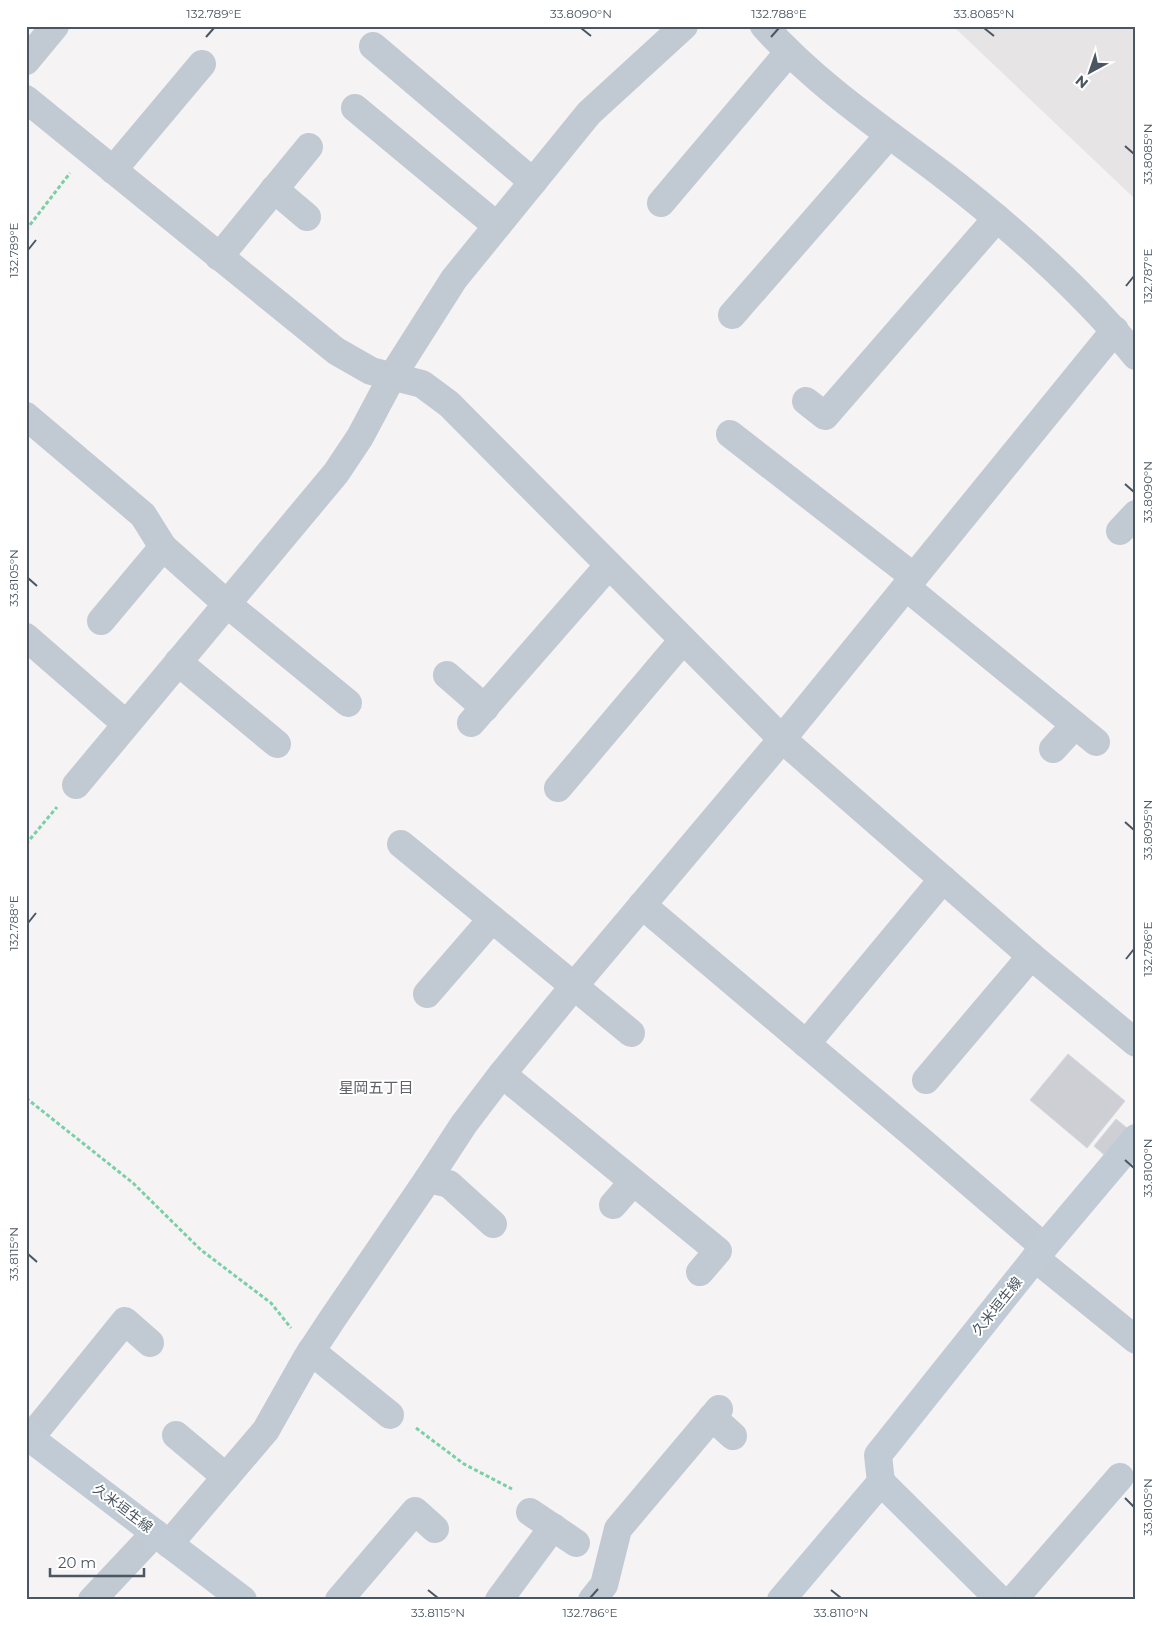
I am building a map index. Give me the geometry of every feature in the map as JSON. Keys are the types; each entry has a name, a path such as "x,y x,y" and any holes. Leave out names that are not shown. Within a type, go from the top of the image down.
{"main road":[{"name":"久米垣生線","path":"882,1482 878,1455 1040,1252 1136,1138"},
{"name":"久米垣生線","path":"33,1445 243,1600"},
{"path":"780,1600 882,1482 1000,1600"}],"street":[{"path":"26,62 55,26"},
{"path":"76,785 336,473 360,437 393,376 454,280 497,226 589,113 684,26"},
{"path":"764,26 788,52 846,103 997,218 1073,288 1114,330 1136,356"},
{"path":"373,46 533,182"},
{"path":"661,203 788,52"},
{"path":"113,170 202,64"},
{"path":"26,99 336,351 371,371 422,384 449,404 782,739 1031,956 1136,1043"},
{"path":"355,108 497,226"},
{"path":"732,315 760,263 889,135"},
{"path":"219,257 309,146"},
{"path":"274,189 307,217"},
{"path":"806,401 825,416 997,218"},
{"path":"92,1600 162,1539 226,1478 266,1430 311,1351 464,1124 502,1074 782,739 1114,330"},
{"path":"26,416 143,515 163,546 227,604 348,703"},
{"path":"730,434 910,582 1096,742"},
{"path":"101,621 163,546"},
{"path":"446,675 478,716 609,565"},
{"path":"26,637 126,724"},
{"path":"558,788 683,640"},
{"path":"178,662 277,744"},
{"path":"1053,749 1075,725"},
{"path":"401,844 631,1033"},
{"path":"806,1044 944,880"},
{"path":"642,906 806,1044 1136,1340"},
{"path":"427,994 492,919"},
{"path":"926,1080 1031,956"},
{"path":"502,1074 718,1252 700,1272"},
{"path":"428,1179 449,1184 493,1224"},
{"path":"613,1205 633,1182"},
{"path":"33,1445 125,1322 150,1343"},
{"path":"311,1351 390,1415"},
{"path":"592,1600 604,1585 618,1529 715,1413 733,1436"},
{"path":"176,1435 226,1478"},
{"path":"1014,1600 1120,1477"},
{"path":"339,1600 415,1511 435,1529"},
{"path":"530,1512 576,1543"},
{"path":"499,1600 553,1527"}],"path":[{"path":"26,230 88,150"},
{"path":"26,844 76,785"},
{"path":"26,1098 133,1183 201,1250 271,1303 294,1333 311,1351"},
{"path":"390,1415 417,1429 464,1464 535,1502 530,1512"}],"shaded area":[{"path":"953,26 1136,26 1136,200"}],"building":[{"path":"1068,1054 1125,1101 1087,1148 1030,1100"},
{"path":"1116,1119 1132,1132 1110,1160 1094,1146"}],"district":[{"name":"星岡五丁目","path":"376,1088"}]}
